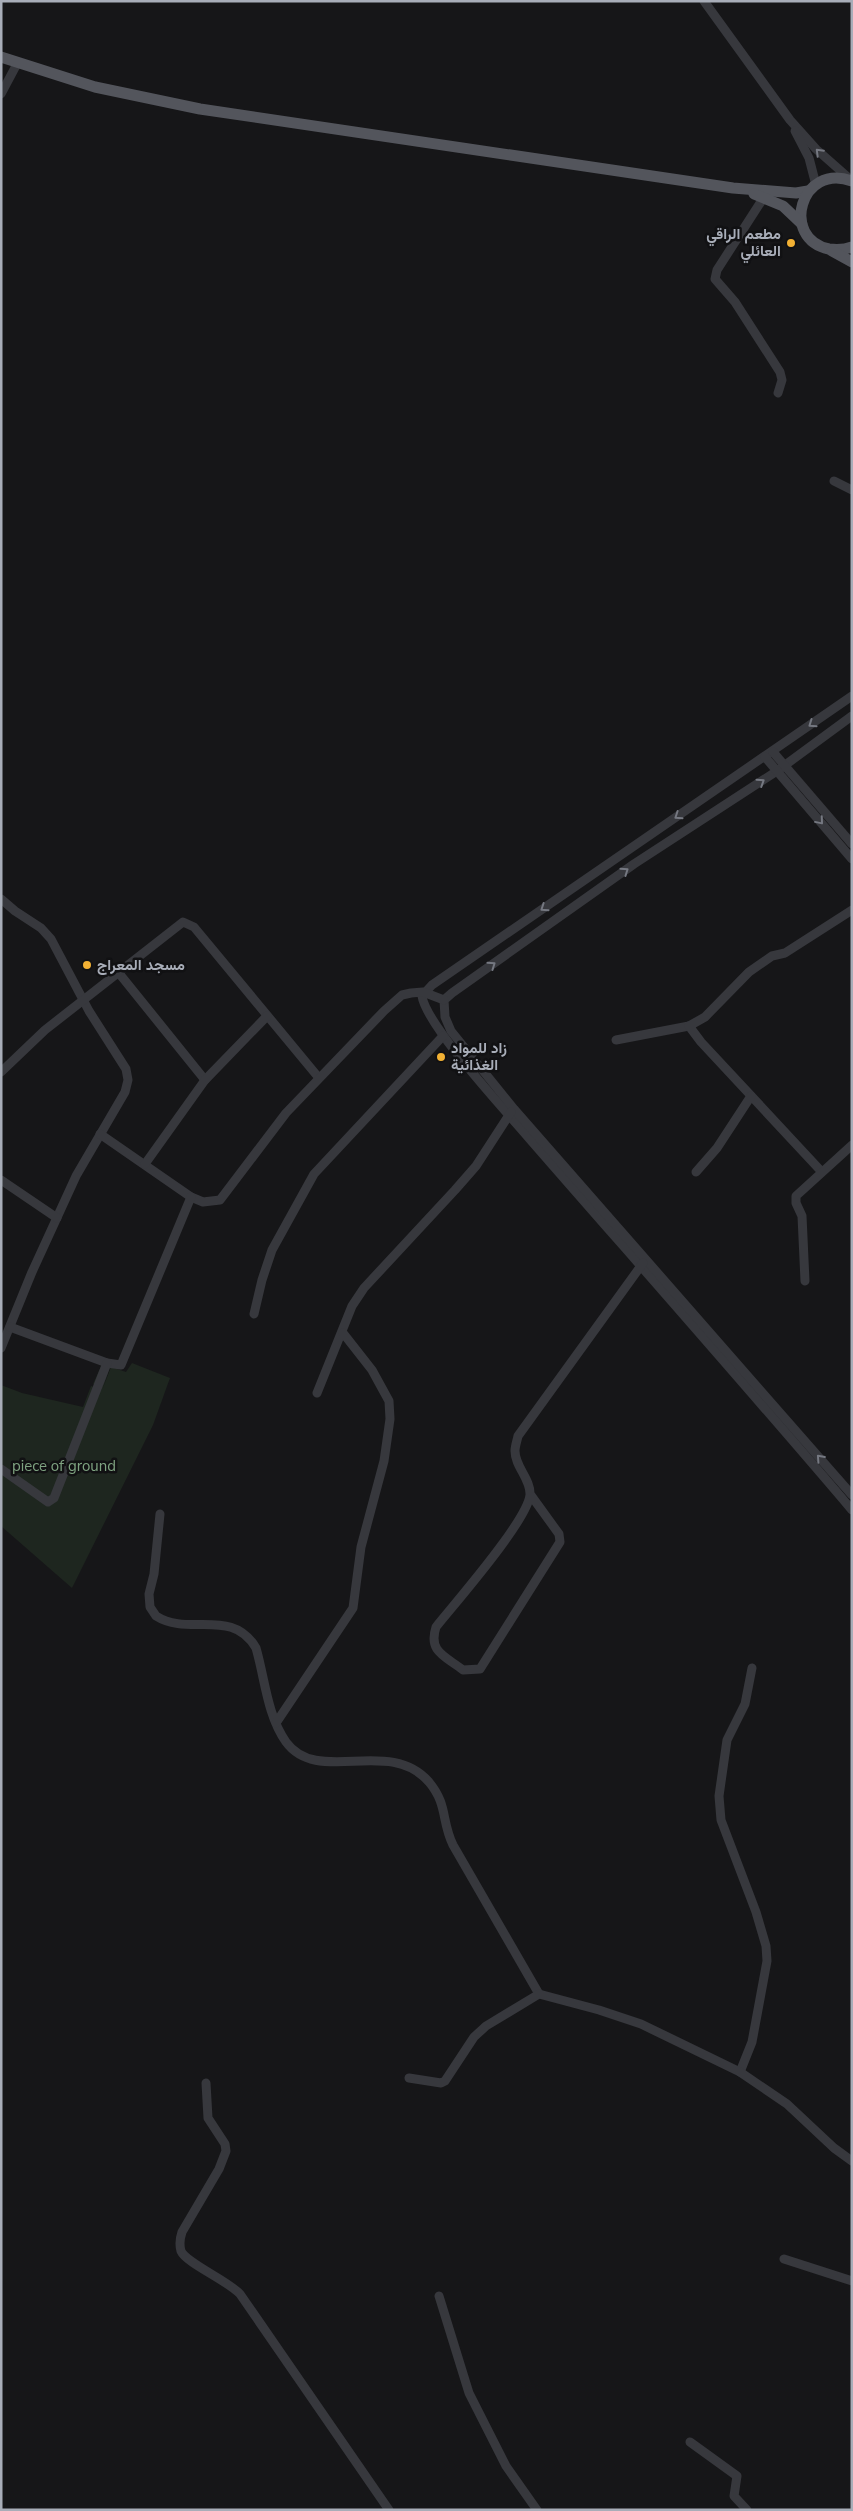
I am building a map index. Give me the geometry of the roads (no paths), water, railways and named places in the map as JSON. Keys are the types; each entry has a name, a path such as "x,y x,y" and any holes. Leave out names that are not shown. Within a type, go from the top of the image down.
{"main road":[{"path":"1,56 95,87 218,112 733,188 796,193 836,178 851,181"},
{"path":"733,188 764,197 783,206 802,224 811,239 852,262"},
{"path":"802,224 801,209 812,188"},
{"path":"826,248 837,250 852,247"}],"street":[{"path":"704,1 790,120 816,150 851,181"},
{"path":"1,94 18,62"},
{"path":"790,120 809,158 812,188"},
{"path":"764,197 717,270 715,279 716,283 735,302 780,372 782,380 778,393"},
{"path":"834,481 852,490"},
{"path":"100,1134 191,1197 203,1202 220,1200 286,1113 384,1011 402,995 423,992 852,696"},
{"path":"444,1000 626,870 777,771 852,716"},
{"path":"773,752 852,844"},
{"path":"765,757 852,859"},
{"path":"1,899 46,933 61,956 83,1001 126,1069 128,1080 125,1092 76,1176 1,1348"},
{"path":"616,1040 690,1026 706,1017 749,972 772,956 785,953 852,910"},
{"path":"1,1072 45,1030 179,923 188,922 319,1078"},
{"path":"118,972 205,1080"},
{"path":"423,992 444,1000"},
{"path":"423,992 422,1001 443,1036 511,1112 852,1510"},
{"path":"444,1000 445,1017 451,1031 511,1112"},
{"path":"145,1164 205,1080 267,1016"},
{"path":"690,1026 701,1042 821,1171"},
{"path":"254,1314 262,1280 272,1250 314,1174 443,1036"},
{"path":"696,1172 717,1148 751,1096"},
{"path":"317,1393 352,1306 364,1288 476,1166 511,1112"},
{"path":"805,1282 802,1216 796,1203 796,1196 821,1171 852,1145"},
{"path":"1,1180 57,1218"},
{"path":"10,1327 107,1363 121,1365 191,1197"},
{"path":"530,1494 517,1523 436,1626 432,1639 435,1648 463,1670 480,1669 560,1542 559,1534 530,1494 515,1452 518,1436 642,1264"},
{"path":"642,1264 852,1495"},
{"path":"276,1723 353,1608 361,1547 384,1461 390,1419 389,1401 372,1370 342,1333"},
{"path":"1,1470 48,1502 54,1498 107,1363"},
{"path":"160,1514 154,1574 149,1594 150,1607 156,1616 197,1625 236,1627 250,1638 256,1648 276,1723 287,1743 306,1757 323,1761 394,1761 417,1771 428,1781 443,1804 446,1825 453,1845 538,1994 641,2024 740,2072 787,2104 834,2148 852,2161"},
{"path":"740,2072 752,2042 767,1961 766,1946 756,1912 721,1820 719,1796 727,1740 745,1704 752,1668"},
{"path":"409,2078 445,2081 467,2047 486,2026 538,1994"},
{"path":"206,2083 208,2118 225,2144 226,2151 219,2170 182,2232 179,2241 182,2252 191,2261 224,2280 240,2294 389,2510"},
{"path":"784,2259 852,2281"},
{"path":"439,2296 469,2393 506,2466 538,2510"},
{"path":"690,2442 737,2476 734,2496 747,2510"}],"place":[{"name":"مطعم الراقي العائلي","path":"791,243"},
{"name":"مسجد المعراج","path":"87,965"},
{"name":"زاد للمواد الغذائية","path":"441,1057"}],"park label":[{"name":"piece of ground","path":"64,1466"}]}
